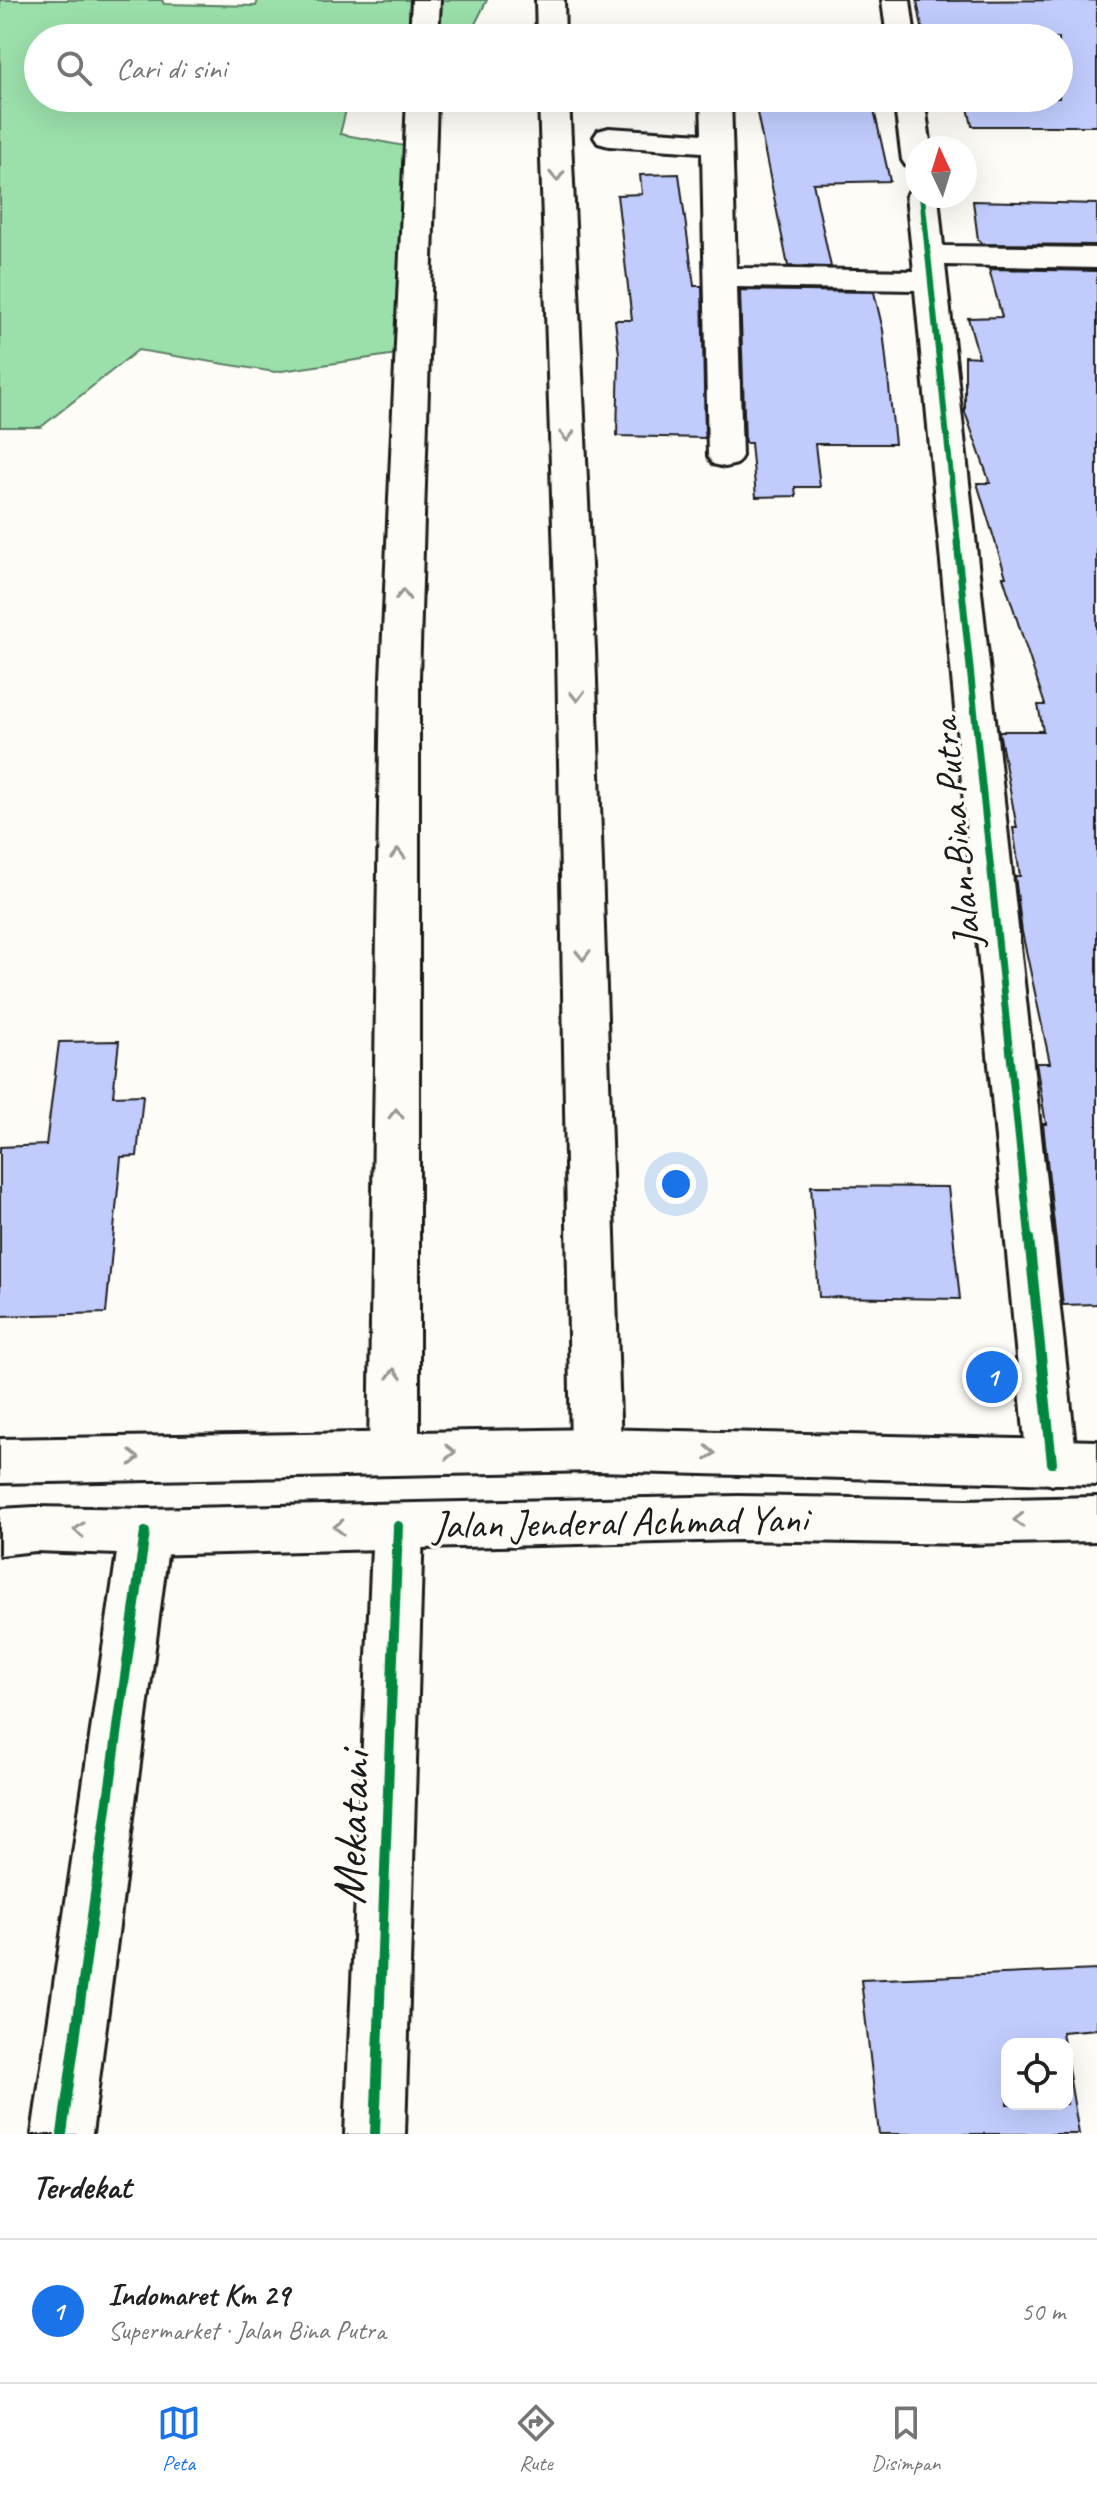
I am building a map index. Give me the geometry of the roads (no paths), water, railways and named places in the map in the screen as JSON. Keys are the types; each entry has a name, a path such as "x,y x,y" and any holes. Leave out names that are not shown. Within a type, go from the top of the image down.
{"main road":[{"path":"426,0 427,24"},
{"path":"548,24 550,0"},
{"path":"896,0 899,24"},
{"path":"394,1452 400,678 421,112"},
{"path":"555,112 576,650 596,1450"},
{"path":"716,112 725,456"},
{"path":"911,112 914,136"},
{"path":"609,137 716,144"},
{"name":"Jalan Bina Putra","path":"923,208 1074,1463"},
{"path":"719,277 1097,258"},
{"name":"Jalan Jenderal Achmad Yani","path":"0,1461 596,1450 1074,1463"},
{"name":"Jalan Jenderal Achmad Yani","path":"0,1532 35,1529 145,1532 738,1518 967,1522 1097,1519"},
{"name":"Mekatani","path":"375,2134 398,1526"},
{"path":"62,2134 145,1532"}],"place":[{"name":"Indomaret Km 29","path":"992,1377"}]}
